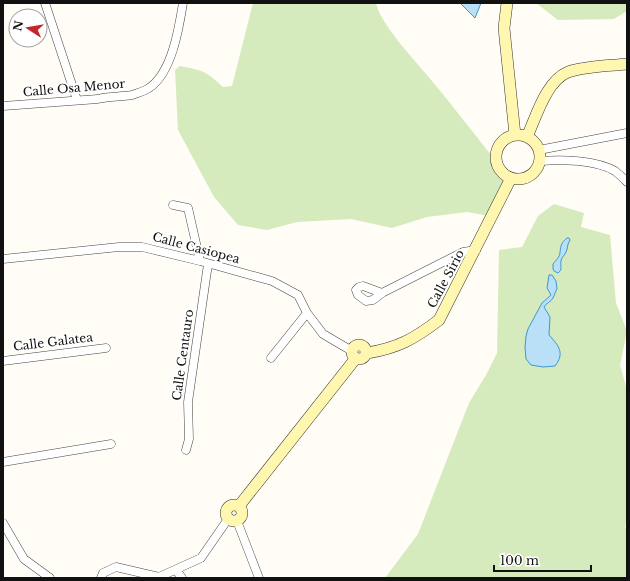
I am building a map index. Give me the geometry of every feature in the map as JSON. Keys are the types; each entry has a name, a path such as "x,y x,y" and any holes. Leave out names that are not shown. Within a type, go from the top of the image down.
{"street":[{"path":"45,3 77,100"},
{"name":"Calle Osa Menor","path":"3,106 77,100 98,100 106,97 132,95 150,88 160,78 168,63 179,27 183,3"},
{"path":"507,3 504,28 515,135"},
{"path":"527,137 542,102 554,83 560,77 582,69 627,64"},
{"path":"539,150 627,133"},
{"path":"515,135 527,137 532,140 539,150 540,162 532,174 526,178 511,178 504,174 499,167 496,159 497,151 507,138 515,135"},
{"path":"540,162 551,160 587,161 614,171 627,182"},
{"name":"Calle Sirio","path":"354,354 358,359 364,358 367,352 396,346 418,336 439,320 476,250 511,178"},
{"path":"173,205 188,208 200,261"},
{"name":"Calle Casiopea","path":"3,259 142,247 200,261 272,281 298,295 307,312 324,334 354,354"},
{"path":"382,293 462,252 476,250"},
{"name":"Calle Centauro","path":"186,450 189,439 188,402 208,264"},
{"path":"271,358 307,312"},
{"name":"Calle Galatea","path":"3,361 106,348"},
{"path":"101,578 104,573 116,567 159,578 201,558 233,520 242,516 239,506 354,354"},
{"path":"3,462 111,444"},
{"path":"233,520 258,578"},
{"path":"3,523 24,559 50,578"},
{"path":"176,570 182,578"}],"green space":[{"path":"253,3 376,3 385,23 402,46 444,95 491,155 493,168 505,182 489,216 467,212 427,217 392,228 351,219 297,222 267,230 238,225 214,197 178,130 175,70 180,66 194,69 208,74 223,87 232,86"},
{"path":"536,3 627,3 627,11 614,19 558,20"},
{"path":"554,204 584,213 581,227 610,235 616,303 627,331 620,365 627,390 627,519 625,527 627,529 627,578 385,578 418,534 469,403 497,353 499,250 522,247 538,216"}],"water":[{"path":"460,3 481,3 475,18"},
{"path":"567,238 570,240 566,252 561,260 561,269 558,273 554,271 553,264 558,258 562,243"},
{"path":"549,275 552,275 556,281 557,289 552,299 544,307 550,317 549,335 560,350 560,357 555,366 543,367 531,365 526,359 525,347 528,329 542,303 551,295 547,288"}]}
